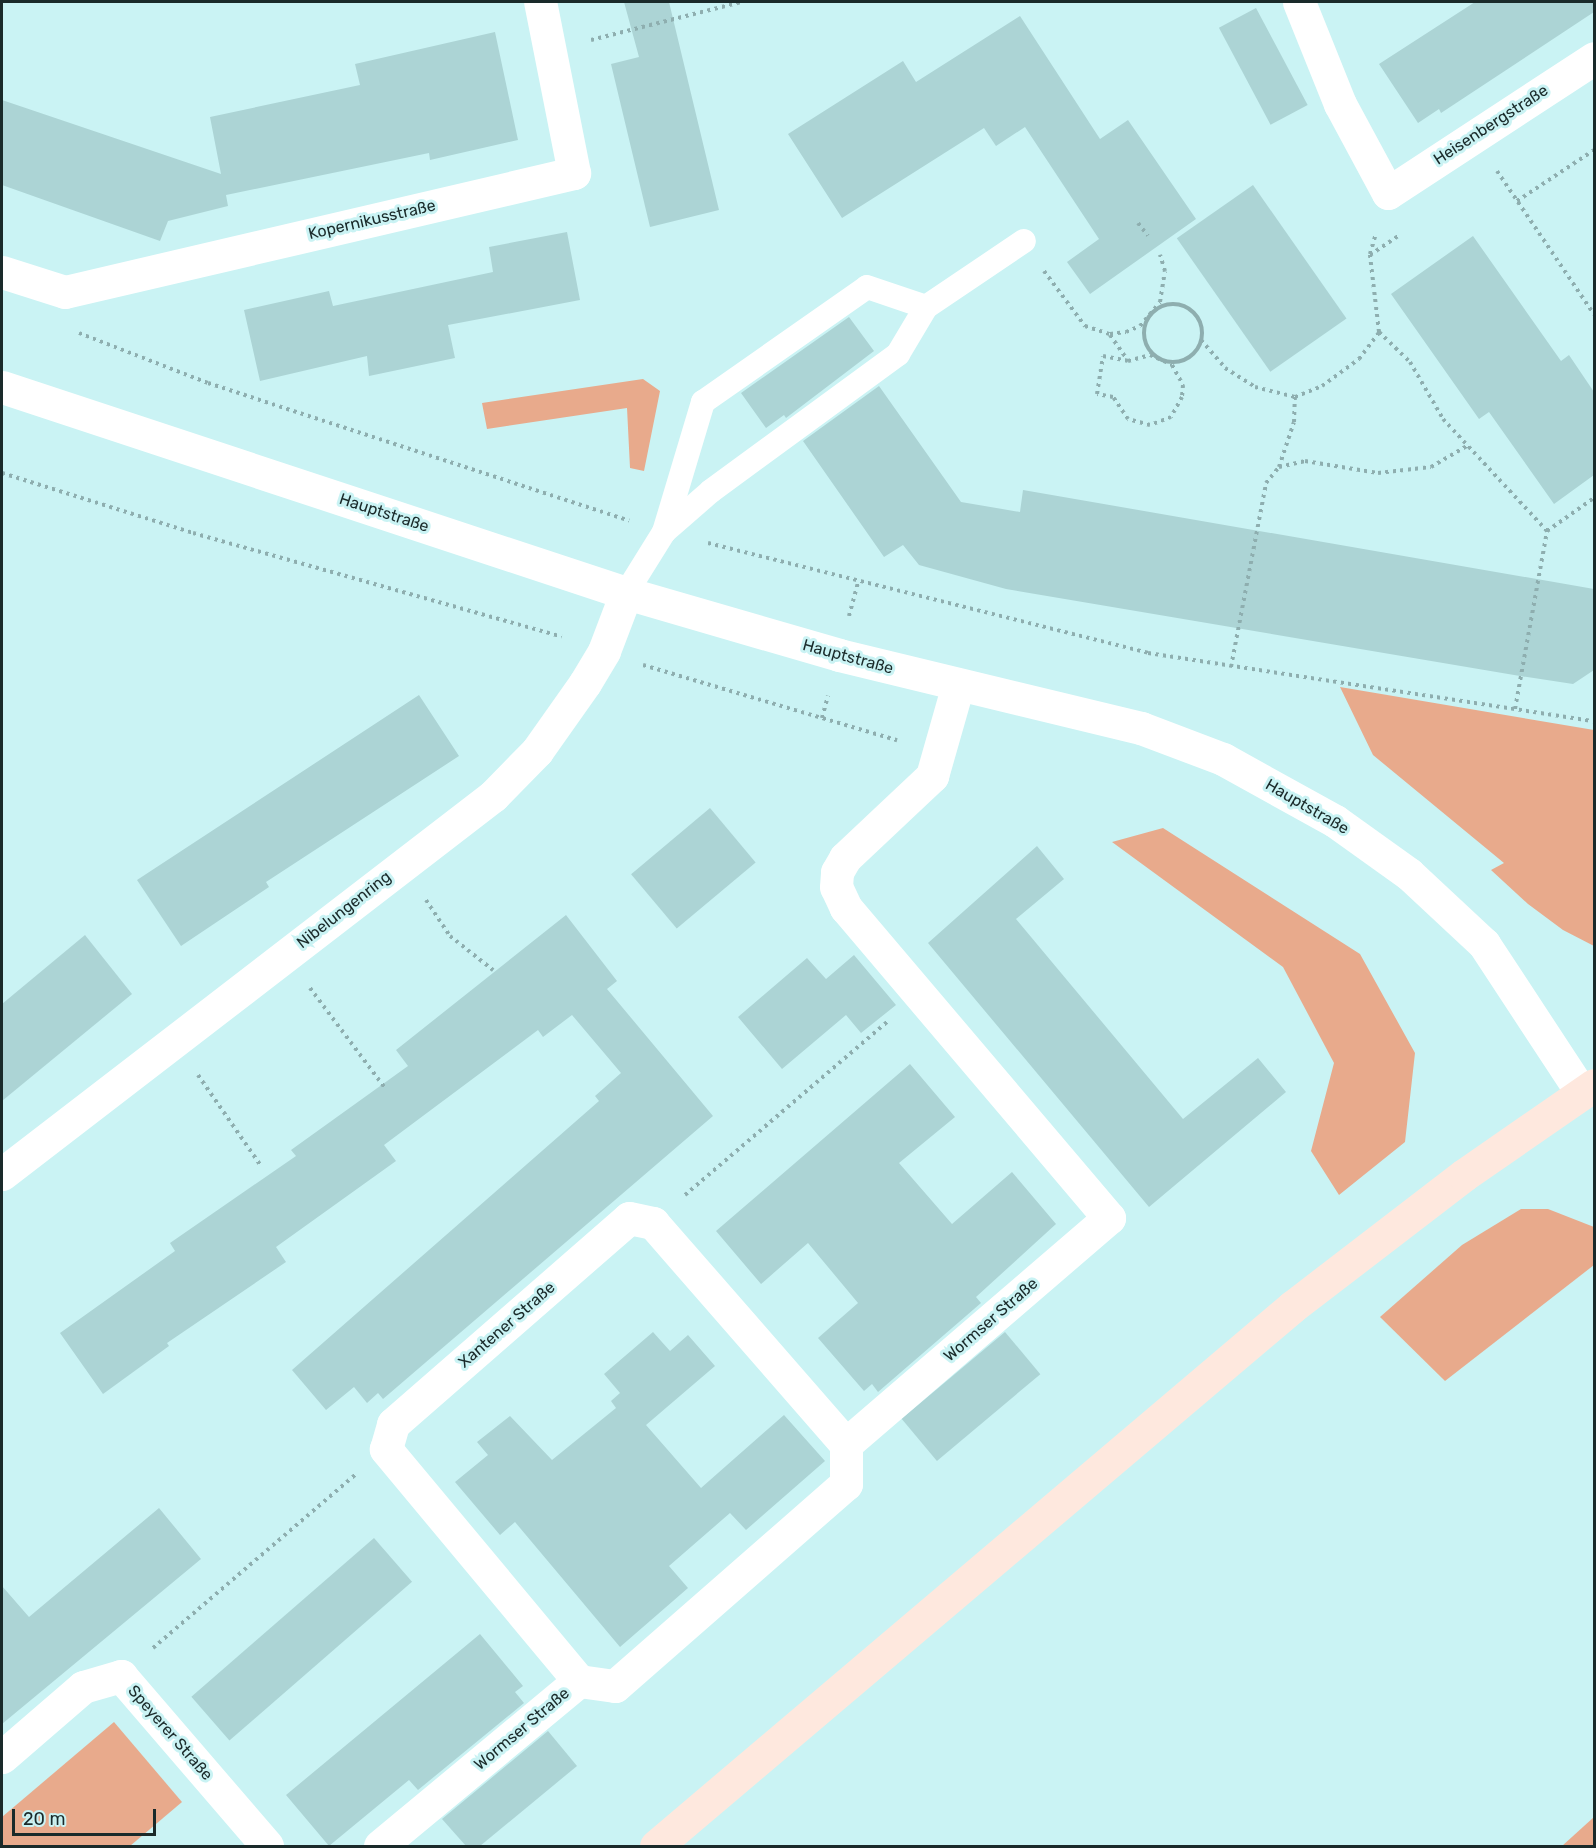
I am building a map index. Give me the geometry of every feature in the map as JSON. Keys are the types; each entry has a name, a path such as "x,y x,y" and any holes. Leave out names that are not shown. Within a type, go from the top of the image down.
{"main road":[{"path":"656,1846 1292,1307 1464,1175 1590,1096"}],"street":[{"name":"Kopernikusstraße","path":"2,272 65,292 574,173 540,2"},
{"name":"Heisenbergstraße","path":"1299,2 1340,104 1388,193 1594,58"},
{"name":"Hauptstraße","path":"2,387 626,593 957,685 1150,731 1223,759 1335,821 1409,874 1484,944 1590,1096"},
{"name":"Nibelungenring","path":"2,1174 493,796 537,752 604,651 626,593"},
{"name":"Wormser Straße","path":"380,1846 579,1682 615,1686 846,1484 846,1444 1109,1218 839,899 837,872 845,858 919,792 940,753 957,685"},
{"name":"Xantener Straße","path":"386,1449 393,1424 629,1218 653,1223"},
{"path":"653,1223 846,1444"},
{"path":"386,1449 579,1682"},
{"name":"Speyerer Straße","path":"2,1758 83,1687 121,1676 267,1846"}],"lane":[{"path":"664,532 711,491 898,354 926,307 1024,242"},
{"path":"626,593 664,532 703,402 867,287 926,307"}],"path":[{"path":"550,50 741,2"},
{"path":"1474,137 1594,314"},
{"path":"1517,201 1594,150"},
{"path":"1487,177 1497,171"},
{"path":"1138,223 1148,236"},
{"path":"1024,242 1075,316 1085,326 1110,334 1126,332 1166,306 1185,307 1198,320 1201,339 1225,368 1255,387 1295,397 1322,386 1359,360 1378,332 1370,255 1409,229"},
{"path":"1160,255 1165,287 1150,315 1145,342 1161,359 1179,373 1182,397 1171,417 1149,425 1128,419 1113,397 1097,394 1102,356 1128,361 1150,355 1161,359 1183,360 1201,339"},
{"path":"67,328 208,383 664,532 964,610 1148,653 1594,721"},
{"path":"1378,332 1410,362 1423,391 1467,446 1547,531"},
{"path":"1110,334 1128,361"},
{"path":"1231,666 1266,483 1279,467 1293,422 1295,397"},
{"path":"1279,467 1305,461 1378,473 1431,467 1467,446"},
{"path":"2,472 940,753"},
{"path":"1515,709 1547,531 1594,498"},
{"path":"402,865 450,936 493,970"},
{"path":"286,955 385,1088"},
{"path":"653,1223 920,995"},
{"path":"174,1041 261,1166"},
{"path":"121,1676 386,1449"}],"shaded area":[{"path":"643,379 660,391 644,471 630,468 627,408 487,429 482,403"},
{"path":"1340,687 1594,730 1594,946 1563,930 1528,904 1491,870 1504,863 1373,755"},
{"path":"1163,828 1360,954 1415,1053 1405,1142 1339,1195 1311,1151 1334,1063 1283,967 1112,842"},
{"path":"1521,1209 1548,1209 1594,1227 1594,1265 1445,1381 1380,1317 1462,1245"},
{"path":"114,1722 182,1802 130,1846 2,1846 2,1817"},
{"path":"1594,1817 1594,1846 1562,1846"}],"building":[{"path":"624,2 669,2 719,210 650,227 611,64 639,57"},
{"path":"1475,2 1594,2 1594,12 1441,113 1439,109 1418,123 1379,64"},
{"path":"1256,8 1308,105 1271,125 1219,28"},
{"path":"1020,16 1100,139 1128,120 1196,219 1090,294 1067,262 1099,239 1025,127 996,146 984,128 842,218 788,134 903,61 916,82"},
{"path":"495,32 518,140 430,160 429,153 226,195 228,206 168,221 160,241 2,185 2,100 221,174 210,117 360,85 355,64"},
{"path":"1253,185 1346,319 1270,372 1177,238"},
{"path":"567,232 580,300 448,325 455,358 369,376 367,356 260,381 244,310 329,291 333,306 493,272 489,247"},
{"path":"1473,236 1561,361 1569,355 1594,392 1594,475 1554,504 1489,412 1479,419 1391,294"},
{"path":"849,317 874,351 786,418 784,415 766,428 741,393"},
{"path":"879,386 961,502 1020,512 1023,490 1594,589 1594,670 1573,684 1520,676 1006,589 919,565 903,545 884,557 803,441"},
{"path":"419,695 459,756 266,882 269,887 181,946 137,880"},
{"path":"710,808 756,862 677,929 631,874"},
{"path":"1037,846 1064,879 1016,919 1183,1119 1258,1058 1286,1092 1149,1207 928,943"},
{"path":"566,915 617,981 607,989 713,1116 383,1399 378,1393 367,1403 354,1387 326,1410 292,1370 599,1101 595,1096 621,1073 572,1015 543,1037 538,1030 384,1145 396,1161 276,1247 286,1262 167,1343 169,1346 103,1394 60,1333 175,1251 170,1243 296,1156 291,1150 408,1066 396,1050"},
{"path":"85,935 132,994 2,1101 2,1004"},
{"path":"854,955 896,1005 861,1033 846,1015 782,1069 738,1017 807,958 826,979"},
{"path":"910,1064 955,1117 899,1163 952,1224 1012,1172 1056,1224 976,1297 981,1303 878,1392 872,1384 864,1391 818,1338 858,1303 808,1243 761,1284 716,1231"},
{"path":"653,1332 670,1351 688,1335 715,1366 646,1425 701,1488 784,1415 825,1461 746,1530 730,1513 669,1566 688,1588 620,1647 515,1522 500,1535 455,1482 488,1455 477,1442 510,1416 552,1460 616,1408 611,1401 620,1393 604,1374"},
{"path":"1005,1332 1040,1374 937,1461 902,1419"},
{"path":"159,1508 201,1559 2,1724 2,1586 29,1617"},
{"path":"374,1538 412,1582 229,1741 191,1697"},
{"path":"480,1634 523,1686 515,1692 524,1703 418,1790 409,1780 329,1846 286,1795"},
{"path":"548,1731 577,1766 480,1846 466,1846 442,1819"}]}
